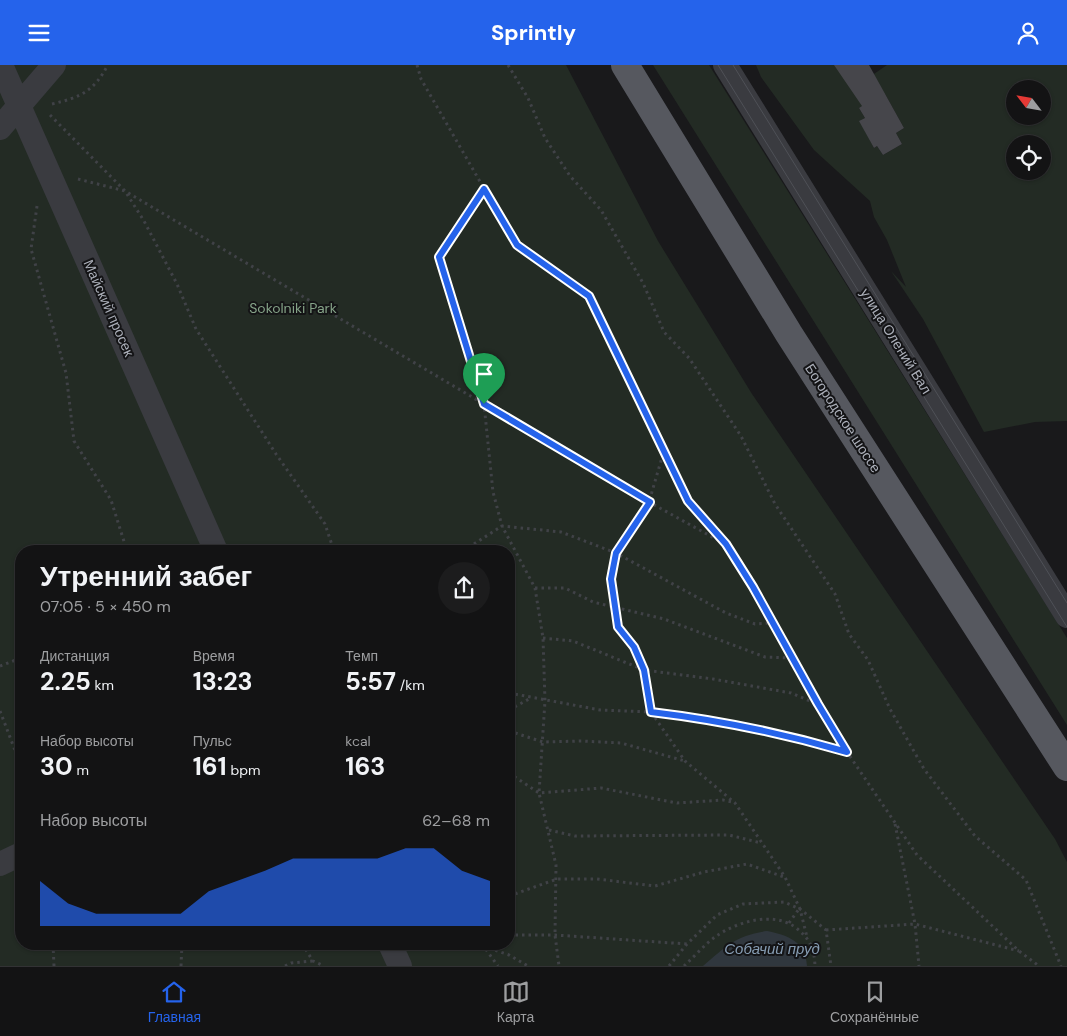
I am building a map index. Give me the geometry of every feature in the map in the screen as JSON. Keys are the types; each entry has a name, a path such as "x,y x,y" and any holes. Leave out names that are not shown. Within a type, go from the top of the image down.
{"main road":[{"name":"Богородское шоссе","path":"626,65 794,342 1067,767"}],"street":[{"name":"Майский просек","path":"1,65 213,545"},
{"path":"0,128 54,65"},
{"name":"улица Олений Вал","path":"725,65 1067,616"},
{"path":"0,864 15,857"},
{"path":"393,950 400,966"}],"path":[{"path":"42,107 80,97 99,81 108,65"},
{"path":"417,65 421,79 517,245 589,296 663,453 688,501 726,544 847,752 894,822 917,855 1019,951 1039,966"},
{"path":"508,65 528,98 550,145 570,176 602,210 643,283 664,332 689,358 741,436 775,504 834,594 849,634 868,660 890,709 924,769 975,836 1026,880 1061,966"},
{"path":"49,114 125,191 144,221 177,284 196,329 276,454 325,524 332,545"},
{"path":"126,545 111,501 74,441 66,373 31,249 37,203 54,184 73,177 125,191 650,502 726,544"},
{"path":"484,189 439,257 484,404 493,492 502,526 512,545"},
{"path":"663,453 650,502 616,553 611,579 618,627 634,647 644,670 651,712 686,761 735,803 784,877 800,909 807,937 814,953 815,966"},
{"path":"472,545 502,526 561,532 616,553 726,613 755,624 772,623"},
{"path":"515,550 535,588 543,638 543,742 539,793 549,830 557,879 555,935 559,966"},
{"path":"535,588 565,588 593,602 664,619 765,657 792,658"},
{"path":"543,638 573,641 644,670 713,679 791,693 818,704"},
{"path":"0,666 15,660"},
{"path":"515,695 529,699 600,709 651,712 718,721 785,734 847,752"},
{"path":"515,707 529,699"},
{"path":"0,711 15,750"},
{"path":"515,733 543,742 622,743 686,761"},
{"path":"515,777 539,793 601,788 677,803 723,800 735,803"},
{"path":"894,822 915,924 919,966"},
{"path":"549,830 575,836 729,835 761,843"},
{"path":"515,894 557,879 597,879 655,886 704,872 747,864 784,877"},
{"path":"669,966 687,944 717,915 743,904 784,902 800,909 826,930 915,924 1019,951"},
{"path":"788,923 800,909"},
{"path":"684,966 716,937 745,923 770,918 788,923 807,937"},
{"path":"826,930 831,966"},
{"path":"515,935 555,935 687,944"},
{"path":"53,950 54,966"},
{"path":"180,966 181,950"},
{"path":"306,950 313,961"},
{"path":"486,950 498,966"},
{"path":"496,950 528,966"},
{"path":"285,966 291,963 313,961 324,966"}],"green space":[{"name":"Sokolniki Park","path":"0,65 566,65 658,241 752,394 1055,839 1067,862 1067,966 0,966"},
{"path":"653,65 709,65 1067,638 1067,725"},
{"path":"756,65 835,65 852,89 887,65 1067,65 1067,421 1035,422 984,432 923,319 891,271 906,287 887,240 874,217 870,201 814,150 761,77","holes":["885,94 904,128 896,133 902,144 883,155 877,146 874,148 860,121 865,118 859,108"]}],"water":[{"name":"Собачий пруд","path":"767,931 789,938 799,945 806,958 807,966 703,966 732,943 748,935"}],"building":[{"path":"834,65 869,65 904,128 896,133 902,144 883,155 877,146 874,148 859,121 865,118 859,108 862,106"}],"tram line":[{"path":"718,65 1067,627"},
{"path":"733,65 1067,603"}],"route":[{"path":"484,189 517,245 589,296 663,453 688,501 726,544 753,587 847,752 785,734 718,721 651,712 644,670 634,647 618,627 611,579 616,553 650,502 484,404 439,257 484,189"}]}
